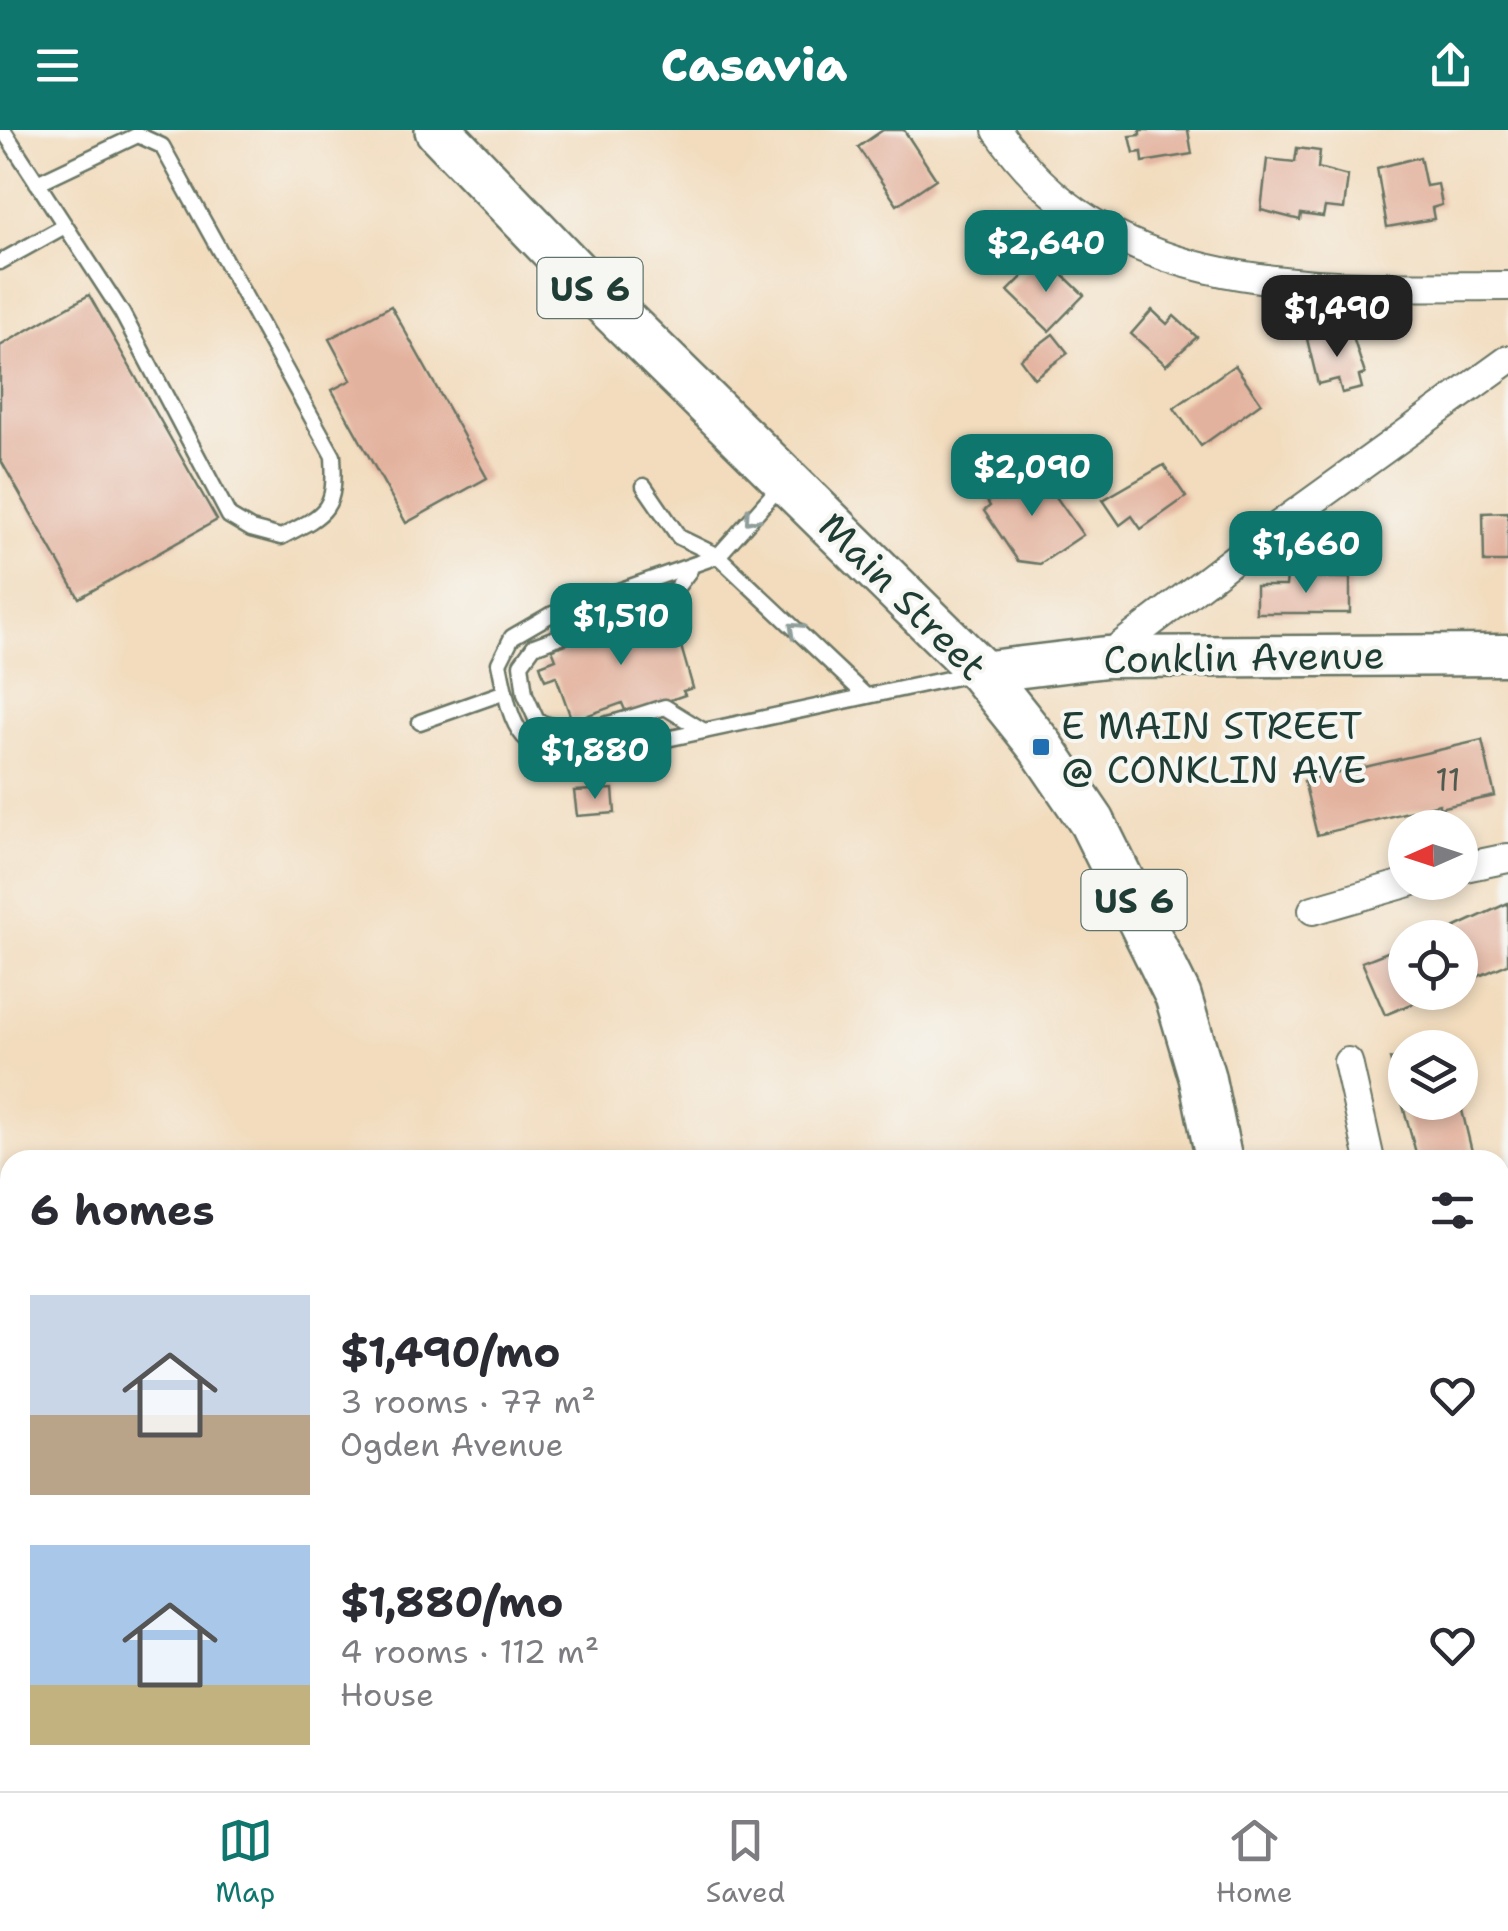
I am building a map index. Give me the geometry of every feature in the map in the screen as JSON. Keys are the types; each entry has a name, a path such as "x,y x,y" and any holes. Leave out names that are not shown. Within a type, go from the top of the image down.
{"main road":[{"name":"Main Street","path":"438,130 982,672 1092,822 1138,907 1178,996 1202,1077 1216,1150"}],"street":[{"path":"997,130 1016,157 1054,196 1104,232 1163,259 1214,272 1361,286 1508,286"},
{"path":"1106,657 1508,360"},
{"name":"Conklin Avenue","path":"982,672 1106,657 1508,655"},
{"path":"1478,864 1508,858"},
{"path":"1313,910 1388,888"},
{"path":"1348,1062 1368,1150"}],"lane":[{"path":"3,130 37,183 122,313 229,516 251,529 281,537 320,518 336,496 334,456 162,146 138,135 37,183"},
{"path":"0,262 65,226"},
{"path":"786,480 718,556 691,569 550,615 512,637 499,663 519,734 542,752 596,754 982,672"},
{"path":"644,486 678,537 718,556 866,696"},
{"path":"691,569 671,594 534,646 521,664 524,694 537,721 558,731 586,729 666,707 704,730"},
{"path":"420,722 505,692"}],"building":[{"path":"883,130 904,130 936,179 897,205 858,147"},
{"path":"1140,130 1188,130 1192,154 1143,162 1142,152 1134,153 1130,136 1140,135"},
{"path":"1297,148 1320,151 1318,168 1348,176 1344,209 1325,207 1323,217 1301,214 1300,220 1261,210 1267,159 1295,162"},
{"path":"1420,157 1426,186 1438,184 1442,205 1432,208 1434,219 1387,227 1377,168"},
{"path":"1038,261 1056,279 1062,274 1084,295 1049,331 1008,291"},
{"path":"89,295 217,520 79,598 0,459 0,346"},
{"path":"391,306 487,478 406,523 332,390 351,380 329,339"},
{"path":"1152,310 1167,324 1174,316 1197,337 1166,365 1131,334"},
{"path":"1350,328 1365,374 1359,376 1362,388 1342,393 1338,379 1318,384 1307,339"},
{"path":"1053,334 1068,353 1034,378 1020,359"},
{"path":"1235,365 1261,403 1201,446 1174,408"},
{"path":"1164,465 1186,497 1141,529 1132,516 1120,525 1103,500"},
{"path":"1035,467 1083,535 1040,564 1018,561 984,511 990,506 987,501"},
{"path":"1508,512 1508,562 1484,562 1483,513"},
{"path":"1287,577 1350,578 1350,613 1256,613 1256,586 1286,586"},
{"path":"652,614 654,621 672,615 693,688 683,691 685,695 627,715 622,703 572,721 556,676 545,680 540,665 556,659 552,649"},
{"path":"1482,740 1495,796 1439,808 1439,804 1415,810 1388,810 1388,817 1317,835 1304,781"},
{"path":"613,789 615,813 577,816 574,791"},
{"path":"1508,903 1508,964 1478,976 1478,920 1471,920"},
{"path":"1388,952 1388,1010 1397,1010 1385,1015 1362,962"},
{"path":"1407,1120 1464,1120 1472,1150 1415,1150"}],"place":[{"name":"E MAIN STREET @ CONKLIN AVE","path":"1041,747"}]}
